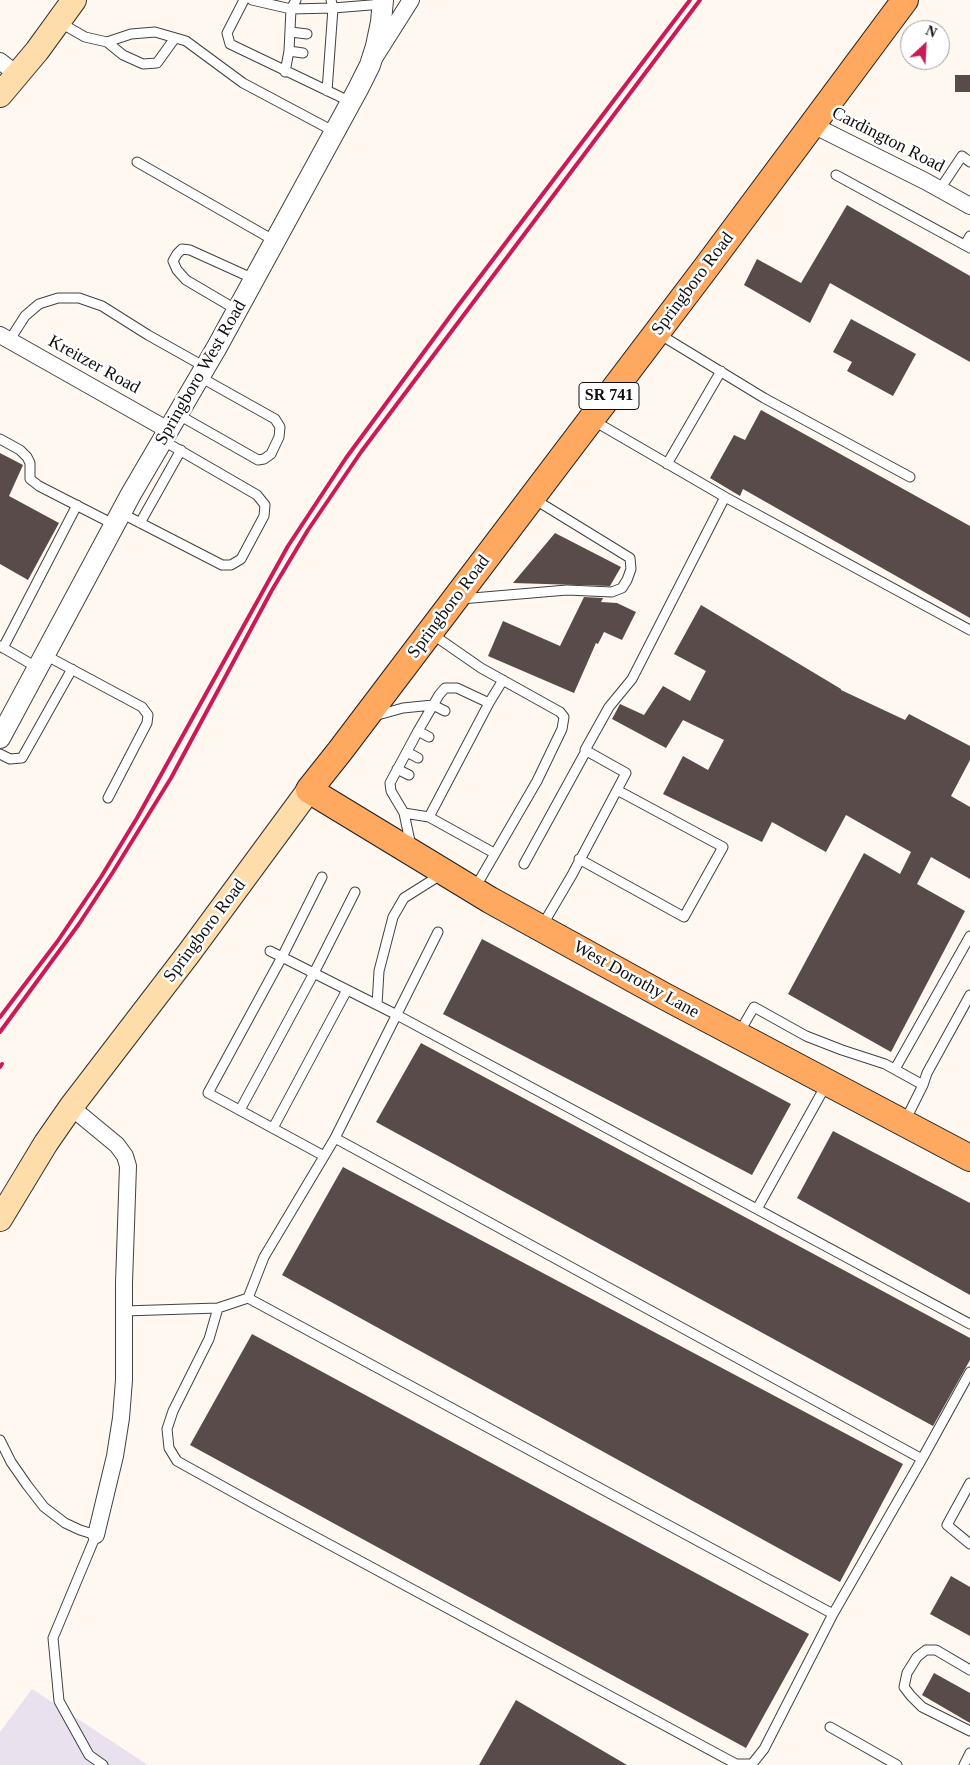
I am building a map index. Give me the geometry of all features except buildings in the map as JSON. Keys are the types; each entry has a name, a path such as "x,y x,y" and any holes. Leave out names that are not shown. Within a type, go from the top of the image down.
{"main road":[{"path":"0,95 9,68 58,22 74,0"},
{"name":"Springboro Road","path":"0,1219 46,1143 71,1107 189,953 309,790 657,333 905,0"},
{"name":"West Dorothy Lane","path":"309,790 444,873 541,928 970,1158"}],"street":[{"path":"370,65 411,0"},
{"name":"Springboro West Road","path":"0,738 118,519 237,310 351,102 370,65 379,30 383,2"},
{"name":"Cardington Road","path":"813,125 970,206"},
{"name":"Kreitzer Road","path":"4,338 169,428"},
{"path":"71,1107 117,1145 125,1156 128,1166 124,1380 121,1418 116,1456 96,1535"}],"lane":[{"path":"244,0 227,34 230,44 351,102"},
{"path":"252,0 291,9 332,4 383,2"},
{"path":"285,72 291,32 291,9 296,0"},
{"path":"327,91 332,4"},
{"path":"58,22 85,37 107,42 123,56 143,64 157,63 175,38"},
{"path":"107,42 131,34 155,32 186,41 244,83 335,132"},
{"path":"291,32 307,34"},
{"path":"321,36 330,38"},
{"path":"289,51 303,53"},
{"path":"319,56 330,57"},
{"path":"940,189 962,156 970,162"},
{"path":"138,162 275,241"},
{"path":"836,175 967,247 970,236"},
{"path":"237,310 186,280 177,270 173,261 182,249 190,250 254,279"},
{"path":"4,338 25,316 40,304 58,298 79,298 102,306 148,335 275,419 280,427 279,437 271,454 264,459 258,460 169,428"},
{"path":"657,333 764,398 910,477"},
{"path":"667,464 721,371"},
{"path":"591,419 725,497 970,630"},
{"path":"0,438 28,457 30,479 77,505 118,519 140,523 222,565 232,565 241,559 264,516 265,505 257,495 181,450 169,428"},
{"path":"140,523 181,450"},
{"path":"455,599 567,590 612,592 622,588 631,569 630,558 532,497"},
{"path":"524,864 609,707 632,680 725,497"},
{"path":"77,505 1,647 42,662 72,669 142,707 148,715 147,723 108,798"},
{"path":"430,633 481,668 560,712 564,717 562,729 537,781 474,890"},
{"path":"0,754 10,759 22,758 72,669"},
{"path":"429,817 438,791 472,726 503,680"},
{"path":"412,853 404,813 390,787 390,783 433,705 445,688 457,688 488,703"},
{"path":"364,719 403,708 433,705 444,711"},
{"path":"418,731 429,737"},
{"path":"541,928 626,772 586,751"},
{"path":"407,752 418,758"},
{"path":"398,769 409,775"},
{"path":"579,859 684,917 723,847 617,790"},
{"path":"404,813 429,817 494,853"},
{"path":"376,1004 379,971 393,917 404,898 444,873"},
{"path":"322,876 282,957 208,1093 324,1156"},
{"path":"240,1110 314,973 355,892"},
{"path":"248,1298 264,1257 335,1138 438,932"},
{"path":"895,1069 970,936"},
{"path":"270,951 376,1004 970,1324"},
{"path":"273,1128 347,990"},
{"path":"904,1124 927,1073 970,995"},
{"path":"738,1035 754,1007 806,1036 885,1064 923,1085"},
{"path":"757,1210 827,1083"},
{"path":"335,1138 922,1459"},
{"path":"124,1311 218,1308 248,1298 833,1614"},
{"path":"218,1308 209,1339 173,1411 167,1429 169,1448 177,1461 736,1764 752,1764 764,1749 833,1614 970,1372"},
{"path":"0,1440 16,1470 44,1507 65,1523 96,1535 53,1638 59,1701 90,1755 103,1765"},
{"path":"970,1483 947,1525 970,1544"},
{"path":"970,1670 936,1650 926,1650 917,1657 907,1673 904,1687 922,1707 970,1731"},
{"path":"830,1727 897,1765"},
{"path":"964,1765 970,1753"}],"shaded area":[{"path":"32,1689 148,1765 0,1765 0,1732"}],"railway":[{"path":"0,1017 57,942 101,877 137,818 288,546 346,458 457,307 690,0"},
{"path":"0,1032 79,924 171,778 272,590 308,530 361,452 700,0"}]}
